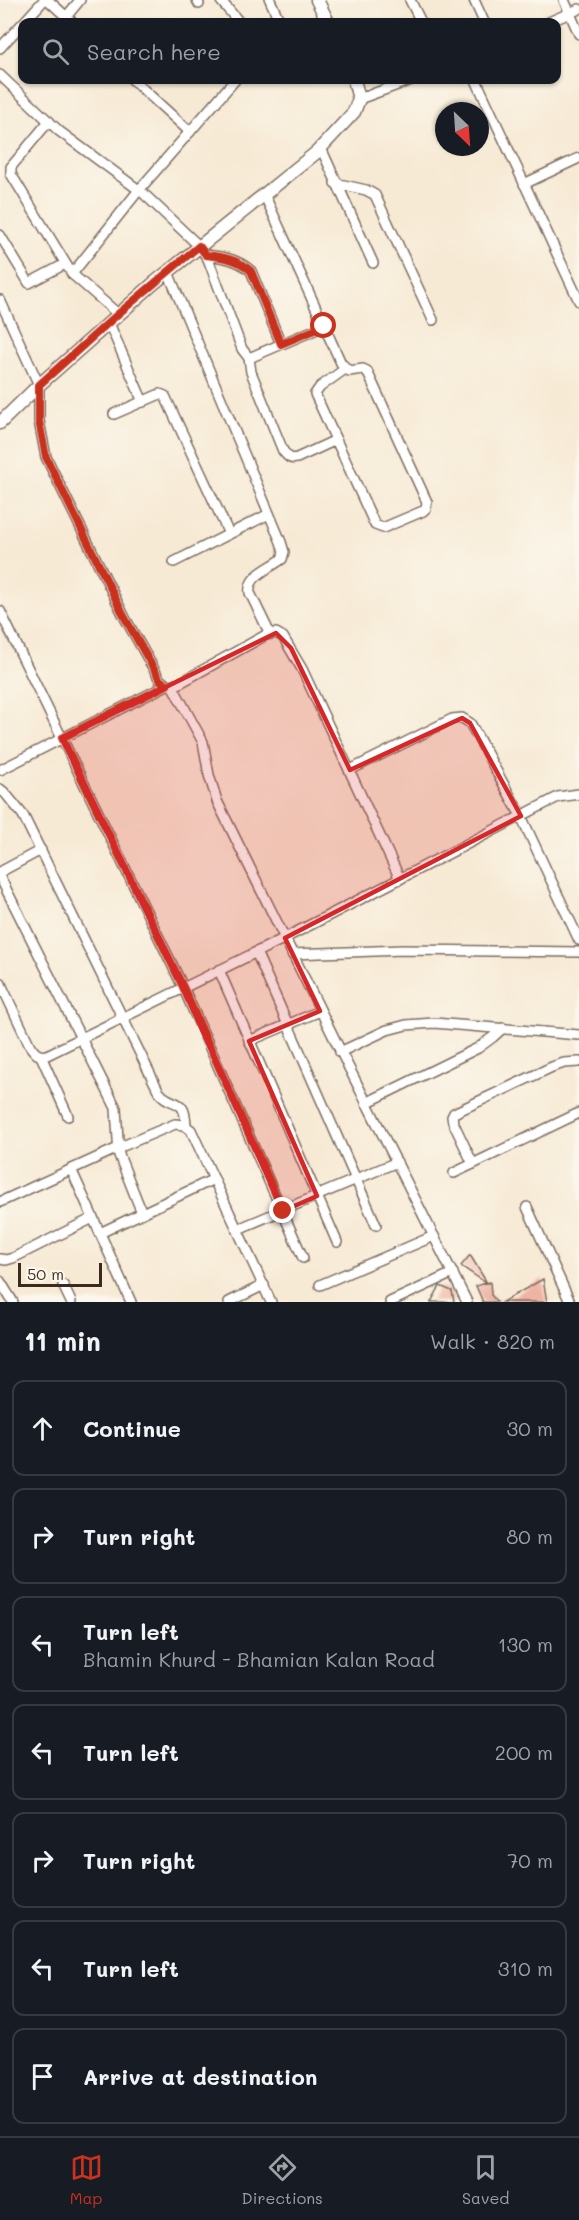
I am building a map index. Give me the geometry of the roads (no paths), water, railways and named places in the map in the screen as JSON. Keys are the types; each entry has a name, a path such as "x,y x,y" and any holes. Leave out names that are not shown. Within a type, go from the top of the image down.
{"street":[{"path":"28,18 46,0 67,18"},
{"path":"70,18 80,0"},
{"path":"270,0 278,18"},
{"path":"317,0 325,18"},
{"path":"411,0 419,18"},
{"path":"474,0 482,18"},
{"path":"564,0 574,11 579,34"},
{"path":"221,1 236,18"},
{"path":"558,18 574,11"},
{"path":"0,48 18,28"},
{"path":"0,75 59,131 139,190 202,251 242,349 249,358 251,372 288,457 297,458 336,440"},
{"path":"138,84 190,132"},
{"path":"72,274 139,190 232,84"},
{"path":"0,423 118,314 168,272 202,251 264,194 321,148 354,112 359,99 355,84"},
{"path":"359,99 400,84"},
{"path":"478,84 579,301"},
{"path":"49,121 11,167 12,177 72,274 118,314"},
{"path":"321,148 373,263"},
{"path":"524,184 579,158"},
{"path":"335,183 366,190 375,195 433,320"},
{"path":"264,194 345,369"},
{"path":"0,235 29,283 65,264"},
{"path":"202,251 243,264 251,271 281,344"},
{"path":"168,272 284,552 282,559 251,580 249,585 250,593 270,634"},
{"path":"0,300 39,385 39,421 46,457 125,618 160,680 170,685 199,731 217,801 340,1052 467,1302"},
{"path":"109,323 142,402"},
{"path":"249,358 324,326"},
{"path":"345,369 367,370 427,502 426,508 397,523 378,528 336,440 315,394 320,387 345,369"},
{"path":"114,414 160,394 165,396 229,534"},
{"path":"174,562 269,514"},
{"path":"0,611 183,987 303,1258"},
{"path":"0,770 276,633 283,637 291,648 400,879"},
{"path":"350,770 452,719 462,718 470,723 521,816 579,940"},
{"path":"0,789 23,815 159,1092 163,1097 179,1103 186,1126"},
{"path":"41,1056 285,938 558,797 579,795"},
{"path":"0,872 41,850"},
{"path":"0,877 116,1108 118,1148 142,1213"},
{"path":"292,954 403,950 579,952"},
{"path":"256,952 376,1225"},
{"path":"219,970 337,1242"},
{"path":"0,982 30,1046 41,1056 68,1116"},
{"path":"249,1041 320,1011"},
{"path":"340,1052 387,1030 406,1025 434,1023 579,1035"},
{"path":"366,1103 478,1048 503,1028"},
{"path":"473,1164 453,1122 454,1113 552,1067 579,1062"},
{"path":"454,1173 579,1113"},
{"path":"0,1202 175,1124 186,1126 191,1130 271,1302"},
{"path":"237,1229 397,1162"},
{"path":"71,1169 131,1302"},
{"path":"99,1233 214,1179"},
{"path":"526,1207 570,1302"},
{"path":"0,1259 13,1258 93,1218"},
{"path":"320,1285 434,1236"},
{"path":"390,1302 400,1300 453,1273"},
{"path":"0,1281 8,1299"},
{"path":"63,1285 71,1302"},
{"path":"229,1302 264,1286"}]}
